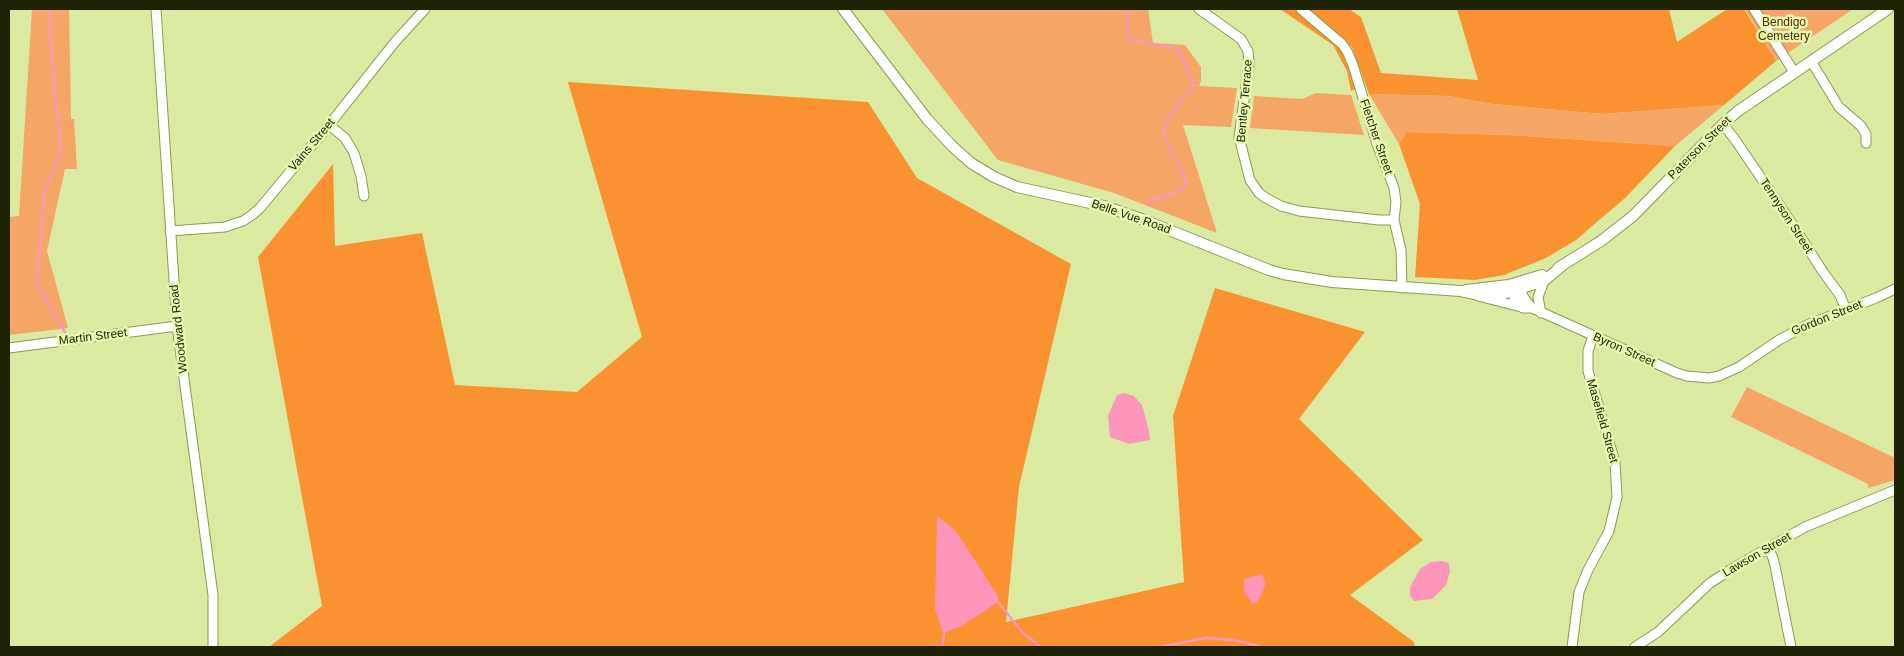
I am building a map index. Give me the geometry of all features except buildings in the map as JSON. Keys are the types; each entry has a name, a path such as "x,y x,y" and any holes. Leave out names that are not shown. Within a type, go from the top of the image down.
{"street":[{"name":"Woodward Road","path":"156,9 177,326 213,595 213,647"},
{"name":"Vains Street","path":"170,231 225,227 243,221 252,215 260,208 329,125 395,42 425,9"},
{"name":"Belle Vue Road","path":"843,9 927,119 971,163 994,177 1016,186 1104,206 1283,274 1332,282 1402,288 1460,291 1514,286"},
{"name":"Bentley Terrace","path":"1199,9 1241,39 1248,51 1249,63 1240,144 1250,180 1259,193 1282,206 1299,211 1394,220"},
{"name":"Fletcher Street","path":"1301,9 1342,44 1350,57 1377,144 1394,188 1396,202 1394,220 1402,250 1402,288"},
{"path":"1754,9 1794,72"},
{"name":"Paterson Street","path":"1514,286 1544,275 1563,265 1601,240 1633,216 1738,111 1888,9"},
{"path":"1811,61 1839,107 1861,126 1866,134 1866,143"},
{"name":"Tennyson Street","path":"1723,124 1840,295 1846,310"},
{"path":"329,125 345,138 354,152 361,176 364,196"},
{"name":"Belle Vue Road","path":"1460,291 1475,294 1544,281 1563,265"},
{"path":"1542,313 1538,297 1544,281"},
{"path":"1514,286 1528,308"},
{"name":"Gordon Street","path":"1708,378 1724,374 1739,367 1792,332 1895,289"},
{"name":"Byron Street","path":"1475,294 1542,313 1677,373 1708,378"},
{"name":"Martin Street","path":"9,348 177,326"},
{"name":"Masefield Street","path":"1572,647 1579,592 1588,570 1609,531 1617,497 1615,462 1588,371 1587,356 1593,336"},
{"name":"Lawson Street","path":"1635,647 1658,632 1710,583 1734,567 1819,520 1895,490"},
{"path":"1768,548 1775,566 1791,647"}],"green space":[{"path":"32,9 69,9 71,119 74,119 77,169 65,169 47,251 68,328 9,335 9,217 19,216"},
{"path":"882,9 1148,9 1153,43 1185,45 1201,67 1199,86 1237,88 1231,127 1183,125 1217,233 1114,193 998,160"},
{"name":"Bendigo Cemetery","path":"1745,9 1853,9 1776,61"},
{"path":"1316,93 1351,95 1364,135 1250,128 1254,96 1302,99"},
{"path":"1369,94 1448,96 1493,104 1602,114 1724,105 1675,146 1508,135 1406,132 1399,144"},
{"path":"1747,387 1895,458 1895,480 1868,488 1868,484 1731,417"}],"shaded area":[{"path":"1280,9 1297,9 1339,44 1348,56 1356,89 1351,91 1347,71 1333,45"},
{"path":"1307,9 1349,9 1361,17 1381,73 1478,80 1457,9 1669,9 1677,42 1727,9 1744,9 1776,61 1724,105 1602,114 1493,104 1448,96 1369,94 1352,47"},
{"path":"568,82 868,102 917,178 1071,264 1019,487 1006,622 1184,582 1173,416 1215,288 1365,332 1299,419 1423,540 1350,595 1414,642 1415,647 269,647 322,606 258,257 333,164 335,246 422,233 455,385 577,392 642,337"},
{"path":"1406,132 1508,135 1675,146 1625,198 1576,240 1546,258 1504,275 1475,280 1415,277 1420,204 1399,144"},
{"path":"1124,393 1134,396 1142,405 1150,440 1129,444 1110,437 1108,416 1117,395"},
{"path":"937,516 956,531 998,596 998,602 960,627 947,631 944,635 935,609"},
{"path":"1442,561 1449,563 1450,572 1446,585 1432,599 1414,601 1410,595 1410,587 1420,569 1431,562"},
{"path":"1262,574 1266,584 1257,603 1252,603 1244,592 1244,579"}],"waterway":[{"path":"49,9 61,152 44,193 37,284 66,334"},
{"path":"1127,9 1129,36 1131,39 1178,49 1194,84 1168,119 1164,129 1165,137 1186,180 1186,185 1183,189 1148,202"},
{"path":"998,602 1023,633 1041,647"},
{"path":"942,647 944,635"},
{"path":"1161,647 1205,638 1233,640 1262,647"}]}
